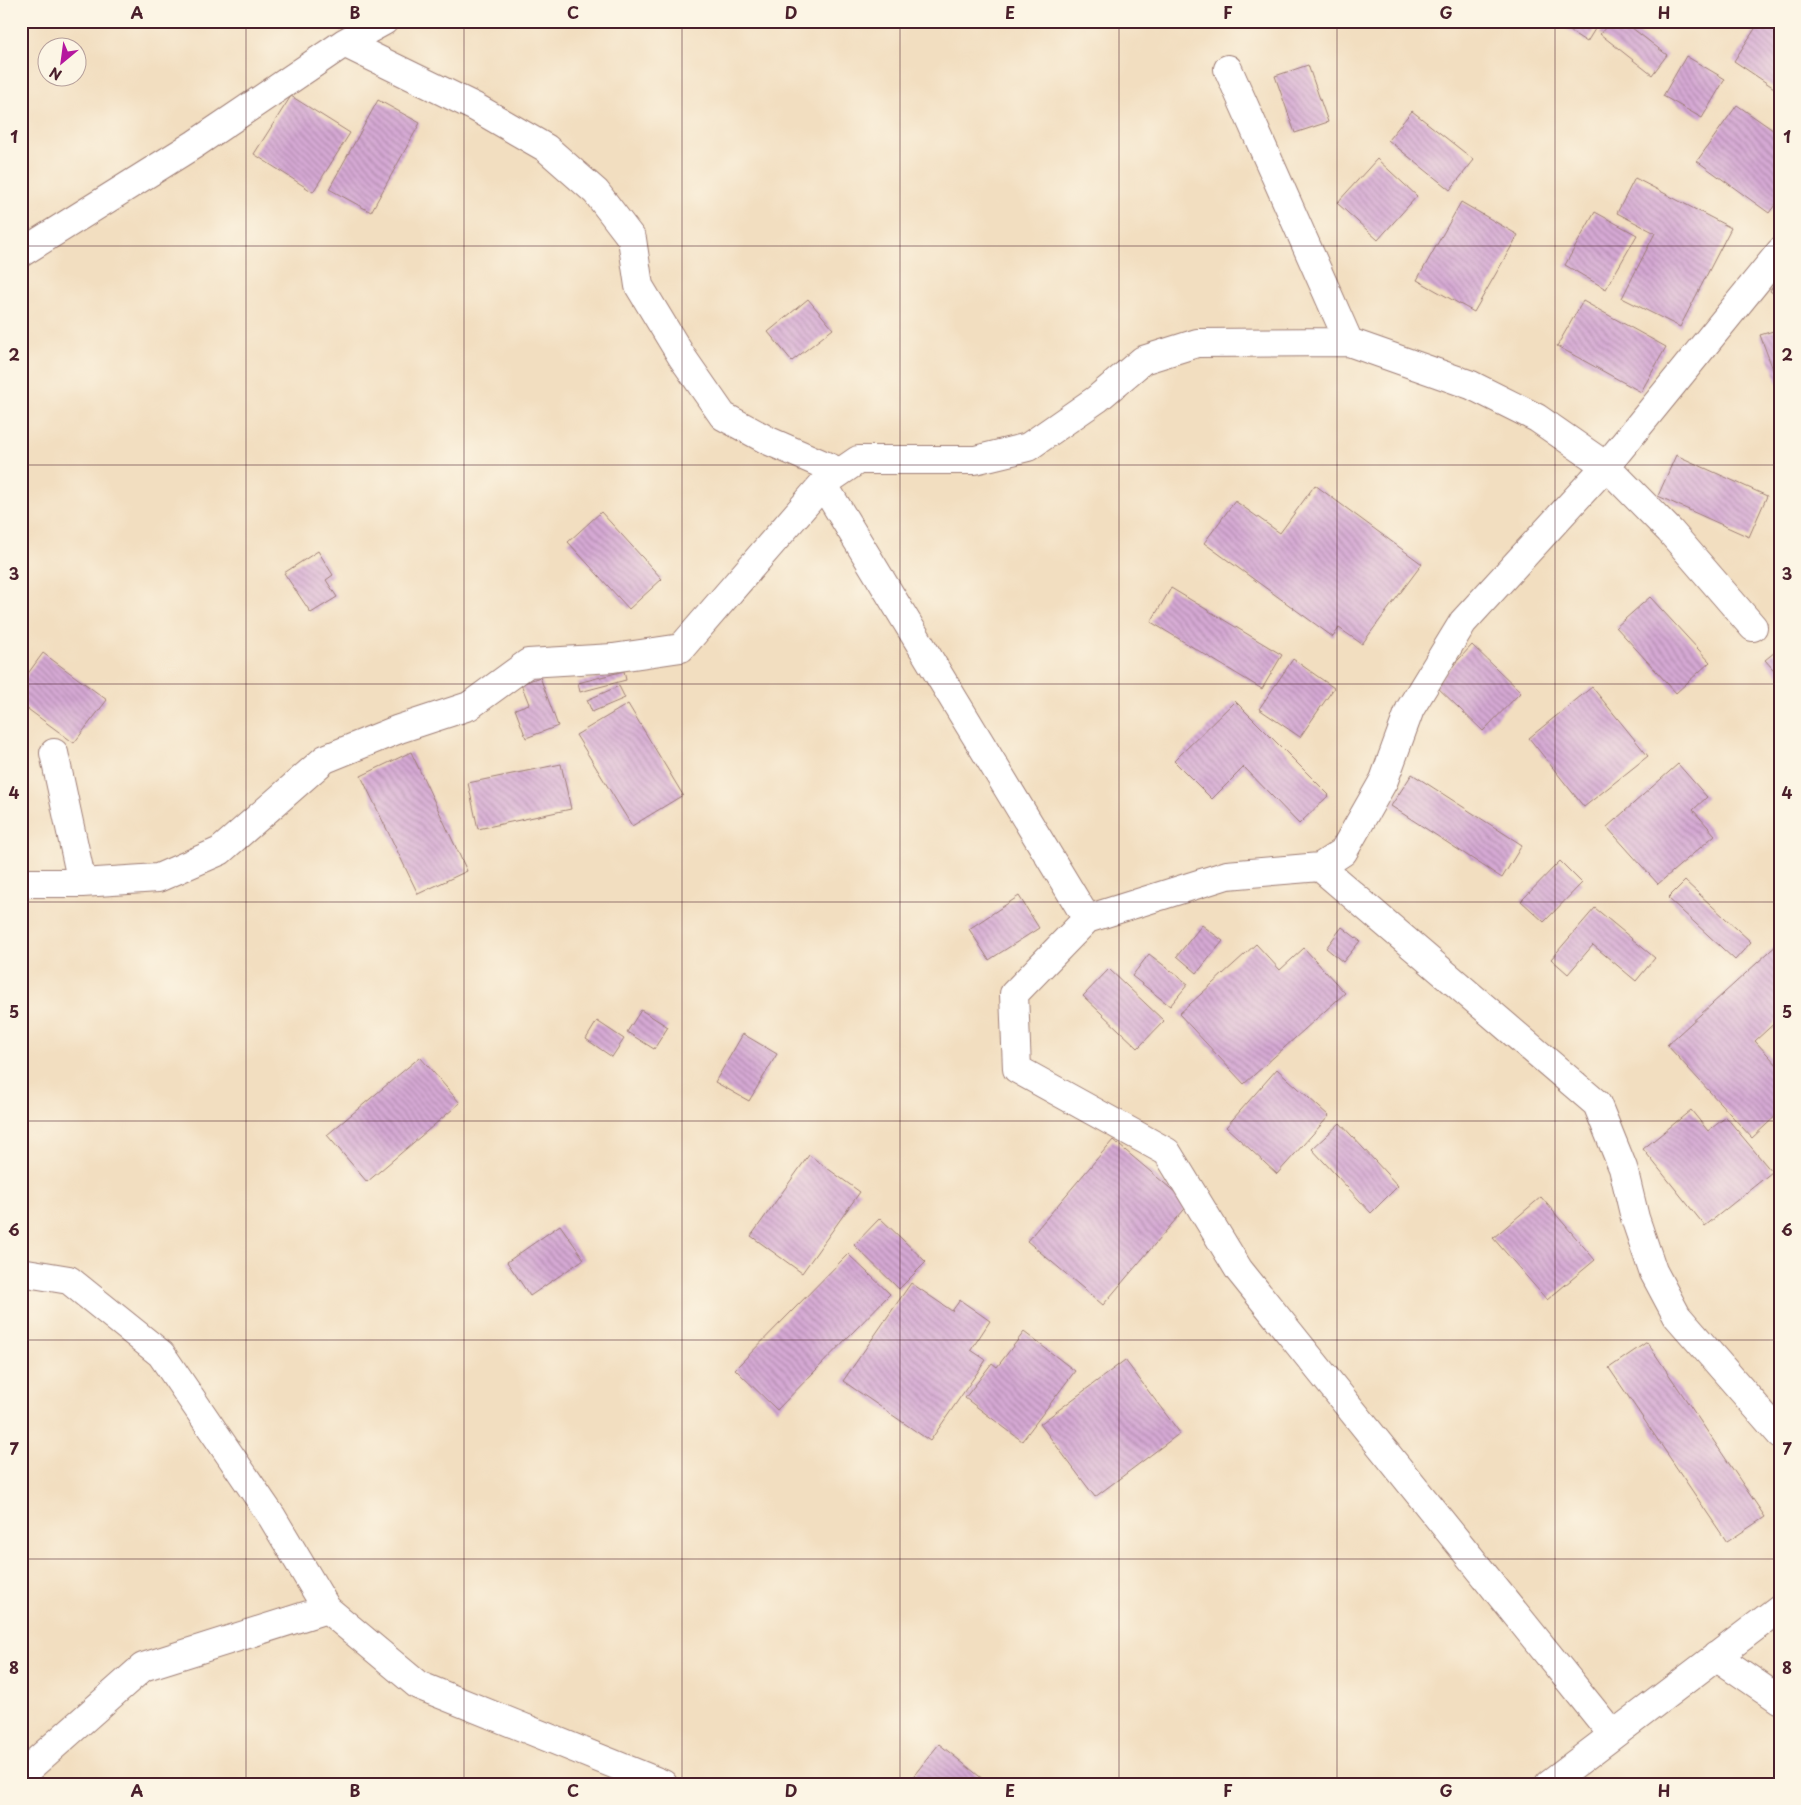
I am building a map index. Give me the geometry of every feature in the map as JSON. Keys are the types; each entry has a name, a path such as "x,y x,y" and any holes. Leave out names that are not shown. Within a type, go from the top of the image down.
{"street":[{"path":"21,253 195,144 344,43 384,21"},
{"path":"344,43 475,107 546,148 596,192 632,239 639,286 682,357 723,416 832,478 1087,919"},
{"path":"1228,69 1349,342"},
{"path":"1613,1735 1239,1270 1167,1152 1017,1070 1014,994 1087,919 1227,876 1320,866 1343,852 1384,780 1410,709 1464,622 1606,466 1780,252"},
{"path":"21,884 82,883 158,878 220,852 325,759 399,728 469,706 528,662 613,658 681,648 832,478 858,460 975,460 1028,447 1097,399 1143,360 1197,343 1349,342 1471,385 1537,418 1606,466 1670,531 1753,627"},
{"path":"54,753 82,883"},
{"path":"1320,866 1597,1104 1623,1168 1634,1218 1653,1271 1677,1316 1780,1434"},
{"path":"21,1272 69,1280 161,1354 272,1517 327,1609 418,1685 663,1784"},
{"path":"1549,1784 1780,1608"},
{"path":"21,1775 143,1668 327,1609"},
{"path":"1716,1656 1780,1700"}],"building":[{"path":"1554,21 1600,21 1587,42"},
{"path":"1611,21 1623,21 1667,55 1652,75 1600,34"},
{"path":"1760,21 1780,21 1780,92 1734,61"},
{"path":"1686,56 1725,79 1702,118 1663,96"},
{"path":"1308,65 1328,122 1295,133 1275,76"},
{"path":"291,96 350,133 313,192 254,154"},
{"path":"378,100 420,123 371,212 329,189"},
{"path":"1737,105 1780,135 1780,198 1769,213 1697,161"},
{"path":"1412,111 1474,160 1450,190 1388,140"},
{"path":"1377,159 1417,196 1378,240 1337,203"},
{"path":"1635,178 1731,228 1680,327 1622,298 1655,233 1617,213"},
{"path":"1461,202 1518,235 1474,312 1417,280"},
{"path":"1595,212 1637,235 1606,289 1565,265"},
{"path":"1780,275 1780,298 1770,291"},
{"path":"808,299 833,329 792,361 768,332"},
{"path":"1583,301 1666,347 1641,392 1557,346"},
{"path":"1780,329 1780,388 1760,335"},
{"path":"1676,455 1767,496 1749,537 1658,496"},
{"path":"1315,485 1422,564 1362,644 1339,628 1333,637 1204,543 1235,501 1280,533"},
{"path":"601,512 662,579 629,609 568,542"},
{"path":"318,551 333,575 326,580 337,597 311,613 284,573"},
{"path":"1171,588 1282,655 1262,689 1151,622"},
{"path":"1650,597 1710,662 1676,693 1616,627"},
{"path":"1472,645 1521,692 1483,731 1435,685"},
{"path":"1780,648 1780,677 1765,660"},
{"path":"43,653 107,700 74,743 21,704 21,683"},
{"path":"1293,659 1334,688 1300,737 1259,709"},
{"path":"624,671 626,680 580,692 578,683"},
{"path":"540,677 558,726 526,738 515,709 529,704 521,684"},
{"path":"619,686 625,698 592,712 587,700"},
{"path":"1592,687 1648,756 1584,807 1529,738"},
{"path":"1235,701 1329,795 1299,824 1244,767 1212,799 1174,761"},
{"path":"628,704 683,795 632,826 576,735"},
{"path":"411,752 467,871 418,894 361,776"},
{"path":"561,764 571,809 478,829 468,783"},
{"path":"1678,764 1707,797 1693,810 1715,835 1658,884 1607,827"},
{"path":"1412,774 1522,845 1502,878 1391,806"},
{"path":"1560,861 1582,883 1544,922 1521,901"},
{"path":"1685,881 1751,942 1735,960 1668,898"},
{"path":"1019,896 1039,928 989,960 969,929"},
{"path":"1595,908 1655,958 1636,981 1593,945 1568,974 1551,959"},
{"path":"1202,925 1223,941 1197,973 1177,956"},
{"path":"1342,927 1360,941 1343,962 1326,948"},
{"path":"1780,942 1780,1018 1755,1041 1780,1068 1780,1112 1752,1138 1667,1045"},
{"path":"1256,944 1280,970 1304,948 1345,993 1244,1084 1179,1014"},
{"path":"1149,954 1188,984 1170,1006 1132,976"},
{"path":"1109,969 1164,1021 1138,1048 1083,996"},
{"path":"641,1010 668,1027 654,1049 627,1032"},
{"path":"597,1021 624,1039 612,1057 586,1039"},
{"path":"743,1034 777,1054 749,1101 715,1082"},
{"path":"420,1057 460,1103 367,1182 327,1135"},
{"path":"1277,1069 1329,1116 1277,1174 1226,1127"},
{"path":"1691,1110 1708,1131 1726,1117 1772,1172 1705,1226 1643,1149"},
{"path":"1340,1123 1398,1186 1371,1213 1312,1149"},
{"path":"1113,1140 1189,1204 1103,1305 1027,1241"},
{"path":"809,1155 860,1192 802,1273 751,1236"},
{"path":"1541,1197 1595,1260 1547,1300 1493,1238"},
{"path":"880,1218 926,1262 899,1289 854,1245"},
{"path":"560,1225 584,1259 530,1296 507,1262"},
{"path":"848,1254 890,1294 777,1410 735,1369"},
{"path":"911,1283 952,1311 960,1300 990,1321 971,1350 986,1360 930,1441 843,1381"},
{"path":"1024,1332 1075,1371 1022,1441 965,1398 992,1363 997,1367"},
{"path":"1647,1342 1765,1517 1727,1542 1609,1368"},
{"path":"1125,1360 1180,1433 1095,1497 1040,1424"},
{"path":"939,1744 989,1784 907,1784"}]}
